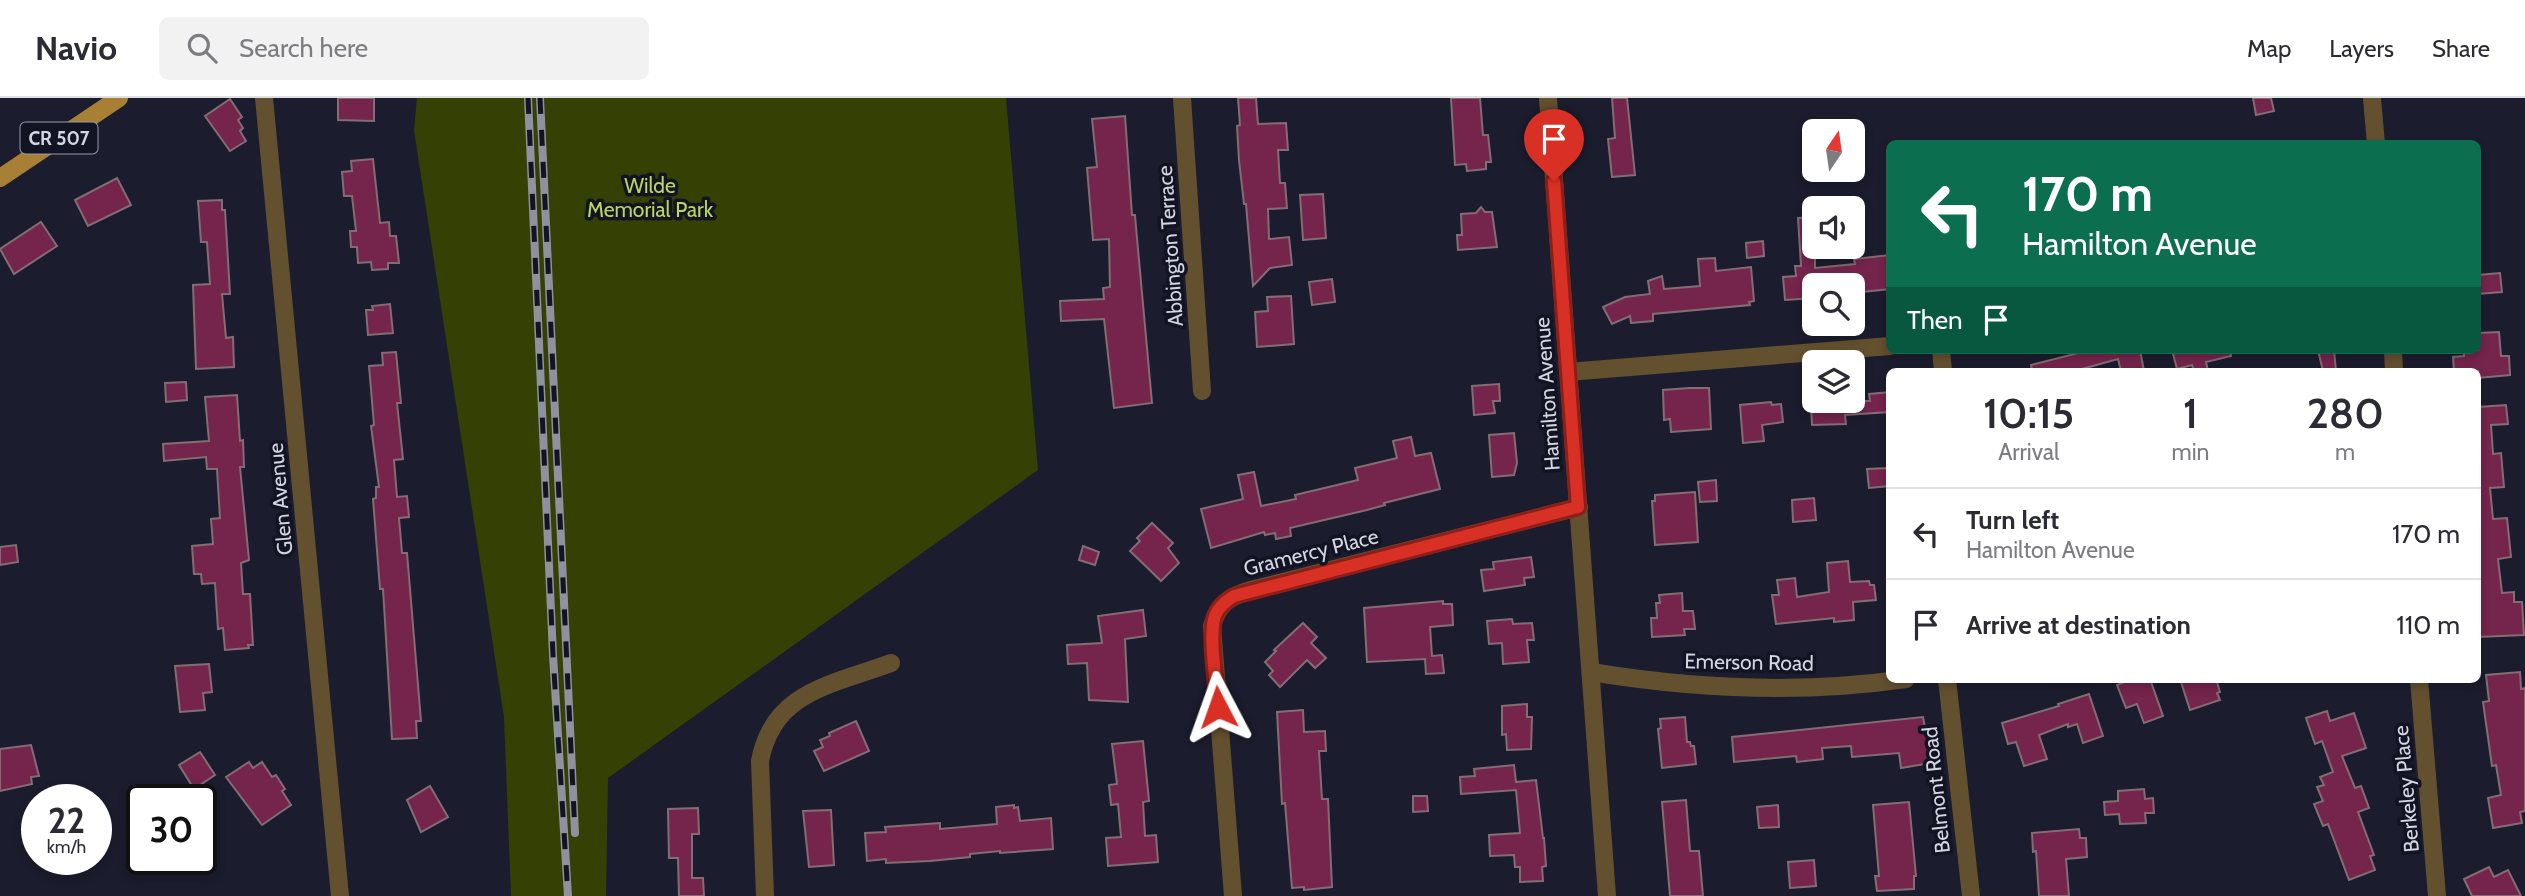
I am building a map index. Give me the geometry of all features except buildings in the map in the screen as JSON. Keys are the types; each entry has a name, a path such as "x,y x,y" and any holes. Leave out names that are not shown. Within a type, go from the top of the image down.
{"main road":[{"name":"CR 507","path":"0,177 119,98"}],"street":[{"name":"Glen Avenue","path":"264,98 340,896"},
{"name":"Abbington Terrace","path":"1182,98 1202,391"},
{"name":"Hamilton Avenue","path":"1548,98 1607,896"},
{"path":"2372,98 2376,140"},
{"path":"1568,372 1886,346"},
{"name":"Gramercy Place","path":"1233,896 1212,626 1223,603 1251,590 1578,507"},
{"path":"765,896 760,761 763,743 772,724 783,710 799,699 891,663"},
{"name":"Emerson Road","path":"1591,672 1671,684 1733,688 1797,688 1886,681"},
{"name":"Belmont Road","path":"1947,683 1971,896"},
{"name":"Berkeley Place","path":"2419,683 2437,896"}],"green space":[{"name":"Wilde Memorial Park","path":"417,98 1006,98 1038,470 608,778 606,896 511,896 504,717 414,130"}],"railway":[{"path":"528,98 553,655 568,896"},
{"path":"540,98 575,833"}],"route":[{"path":"1218,707 1212,626 1223,603 1234,596 1578,507 1554,181"}]}
